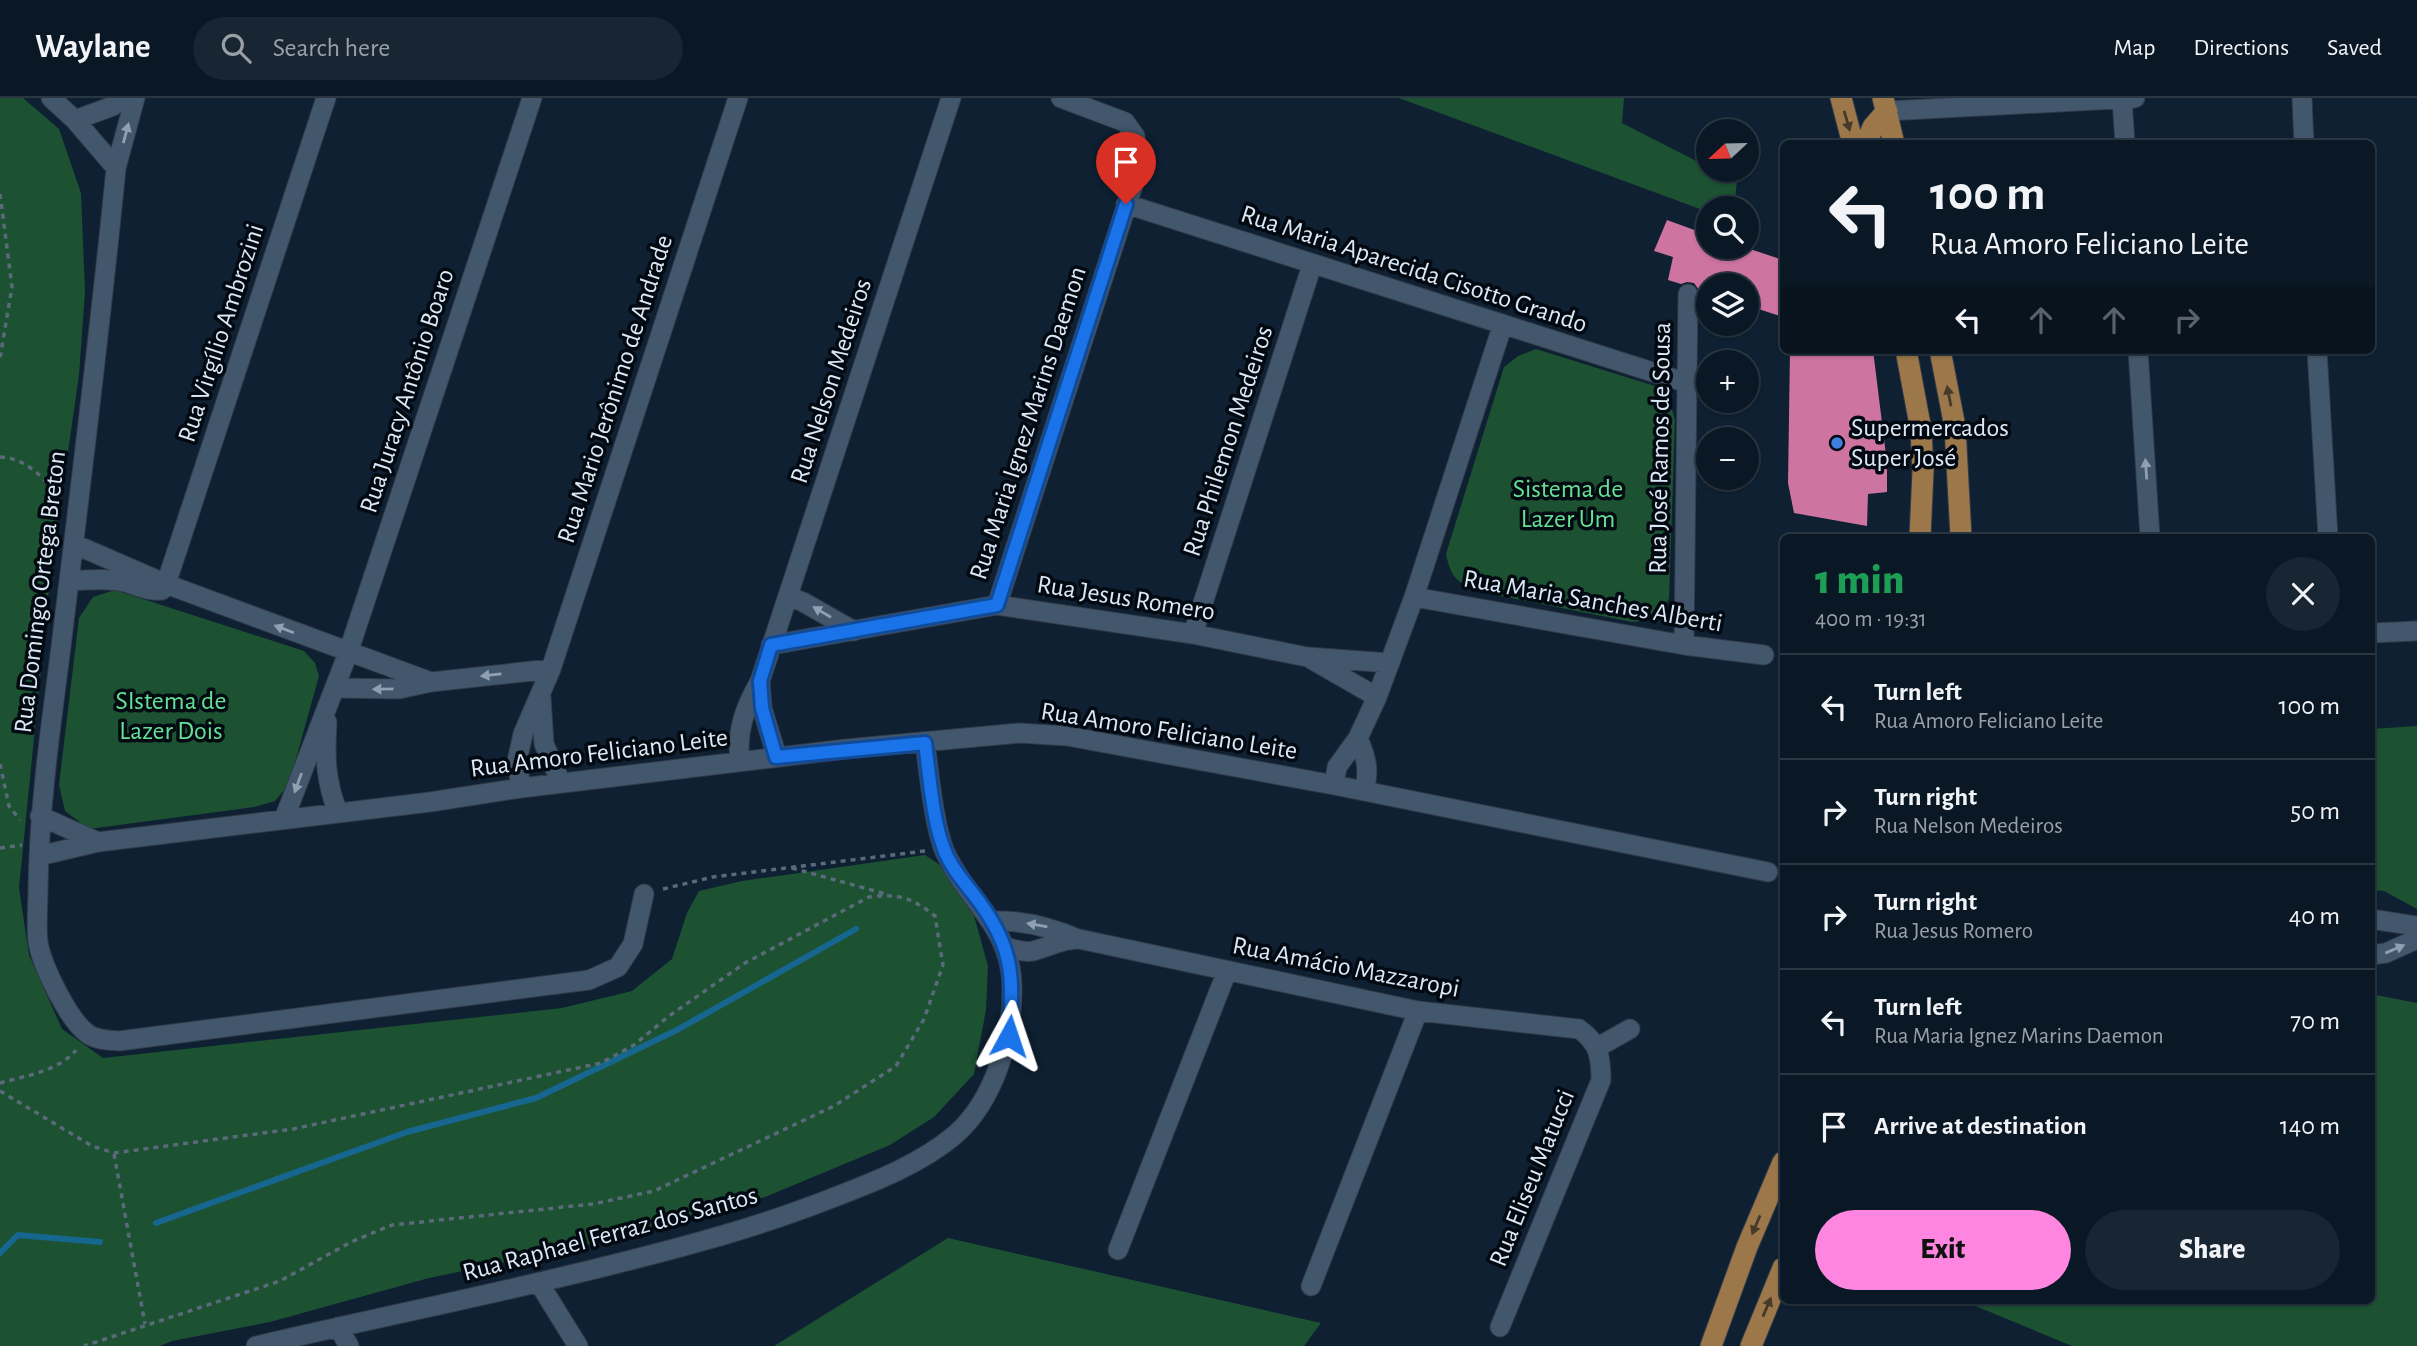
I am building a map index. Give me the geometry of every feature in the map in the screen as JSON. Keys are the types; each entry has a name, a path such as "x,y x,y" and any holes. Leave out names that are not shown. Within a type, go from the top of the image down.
{"main road":[{"path":"1840,98 1852,140"},
{"path":"1868,140 1885,105"},
{"path":"1885,105 1893,140"},
{"path":"1907,354 1921,430 1923,471 1920,534"},
{"path":"1941,354 1956,438 1961,534"},
{"path":"1923,471 1934,498 1935,534"},
{"path":"1711,1346 1747,1247 1780,1169"},
{"path":"1751,1346 1780,1275"}],"street":[{"path":"51,98 75,120 117,168"},
{"path":"75,120 113,106 119,98"},
{"name":"Rua Domingo Ortega Breton","path":"88,1034 69,1015 49,974 38,943 40,816 103,307 117,168 135,98"},
{"name":"Rua Virgílio Ambrozini","path":"166,584 326,98"},
{"name":"Rua Juracy Antônio Boaro","path":"284,819 348,653 532,98"},
{"name":"Rua Mario Jerônimo de Andrade","path":"521,788 517,761 523,734 551,669 738,98"},
{"name":"Rua Nelson Medeiros","path":"740,762 738,745 747,703 760,681 951,98"},
{"name":"Rua Maria Ignez Marins Daemon","path":"997,605 1139,167 1135,136 1125,122 1061,98"},
{"path":"1885,105 2135,98"},
{"path":"2302,98 2304,140"},
{"path":"2122,99 2125,140"},
{"name":"Rua Maria Aparecida Cisotto Grando","path":"1126,204 1687,383"},
{"name":"Rua Philemon Medeiros","path":"1193,634 1312,265"},
{"name":"Rua José Ramos de Sousa","path":"1685,645 1688,294"},
{"path":"1334,785 1337,767 1358,738 1390,663 1503,324"},
{"path":"2138,354 2150,534"},
{"path":"2317,354 2328,534"},
{"path":"74,544 166,584 431,682"},
{"path":"69,581 113,581 155,591 162,590 166,584"},
{"path":"788,596 854,631"},
{"name":"Rua Maria Sanches Alberti","path":"1414,597 1685,645 1764,655"},
{"name":"Rua Jesus Romero","path":"771,645 997,605 1193,634 1307,657 1390,663"},
{"path":"2375,633 2417,631"},
{"name":"Rua Jesus Romero","path":"1307,657 1377,696"},
{"path":"332,694 399,689 431,682 551,669"},
{"name":"Rua Nelson Medeiros","path":"760,681 762,708 776,757"},
{"name":"Rua Juracy Antônio Boaro","path":"332,694 325,756 328,787 338,813"},
{"name":"Rua Mario Jerônimo de Andrade","path":"541,696 544,744 561,783"},
{"name":"Rua Amoro Feliciano Leite","path":"39,850 776,757 1019,733 1067,736 1334,785 1768,872"},
{"path":"1358,738 1367,759 1369,775 1364,791"},
{"name":"Rua Raphael Ferraz dos Santos","path":"256,1346 539,1283 720,1238 875,1181 929,1153 958,1132 981,1102 997,1071 1009,1036 1013,989 1009,957 993,921 943,849 925,743"},
{"path":"40,816 98,842"},
{"path":"88,1034 99,1039 119,1041 589,980 618,967 633,944 643,894"},
{"name":"Rua Amácio Mazzaropi","path":"993,921 1011,920 1053,928 1079,939 1418,1011 1579,1030 1590,1037 1598,1047"},
{"path":"2375,920 2417,926"},
{"name":"Rua Amácio Mazzaropi","path":"1004,947 1035,951 1068,939 1079,939"},
{"path":"2375,954 2386,953 2417,939"},
{"path":"1013,989 1015,965 1025,951"},
{"path":"1118,1250 1227,971"},
{"path":"1311,1286 1418,1011"},
{"path":"1598,1047 1630,1029"},
{"name":"Rua Eliseu Matucci","path":"1500,1327 1601,1080 1598,1047"},
{"path":"539,1283 578,1346"},
{"path":"338,1327 349,1346"}],"path":[{"path":"0,194 12,287 0,358"},
{"path":"0,457 14,457 43,478 55,492 78,499"},
{"path":"0,764 9,806 39,850"},
{"path":"643,894 713,877 943,849"},
{"path":"84,1346 280,1281 351,1242 392,1226 593,1205 654,1191 834,1106 896,1066 924,1019 943,965 935,916 914,900 790,868"},
{"path":"0,1091 92,1146 114,1153 293,1129 601,1063 634,1045 669,1016 745,963 869,897 888,895"},
{"path":"0,1083 48,1069 71,1056 88,1034"},
{"path":"114,1153 145,1324"}],"green space":[{"path":"0,98 23,98 59,129 81,193 85,291 79,375 50,578 19,888 29,955 62,1029 103,1058 562,1008 632,991 672,959 687,913 699,891 742,881 925,855 940,865 973,912 988,966 986,1010 974,1074 934,1117 890,1145 765,1197 636,1235 429,1278 270,1322 172,1341 160,1346 0,1346"},
{"path":"1399,98 1624,98 1622,123 1696,161 1696,182 1737,182 1735,196 1696,196 1696,208"},
{"name":"Sistema de Lazer Um","path":"1536,349 1658,387 1670,403 1675,420 1669,598 1662,613 1648,620 1632,622 1481,592 1461,583 1450,569 1446,554 1504,367 1518,356"},
{"name":"SIstema de Lazer Dois","path":"115,590 304,651 315,663 319,676 289,784 275,801 254,807 89,829 65,811 59,785 79,618 93,597"},
{"path":"2417,726 2417,909 2384,891 2375,890 2375,729"},
{"path":"2375,995 2417,1003 2417,1346 2072,1346 1971,1304 2375,1304"},
{"path":"948,1238 1321,1323 1304,1346 774,1346"}],"building":[{"path":"1667,220 1696,231 1696,259 1759,259 1759,252 1780,259 1780,316 1759,309 1759,273 1696,273 1696,286 1687,282 1681,284 1668,280 1673,257 1654,251"},
{"name":"Supermercados Super José","path":"1790,354 1873,354 1887,463 1887,492 1868,494 1867,526 1794,513 1788,483"}],"waterway":[{"path":"156,1223 407,1132 536,1098 677,1030 856,929"},
{"path":"0,1253 18,1235 100,1242"}],"place":[{"name":"Supermercados Super José","path":"1837,443"}],"route":[{"path":"1009,1036 1013,989 1009,957 993,921 943,849 925,743 776,757 762,708 760,681 771,645 997,605 1126,204"}]}
